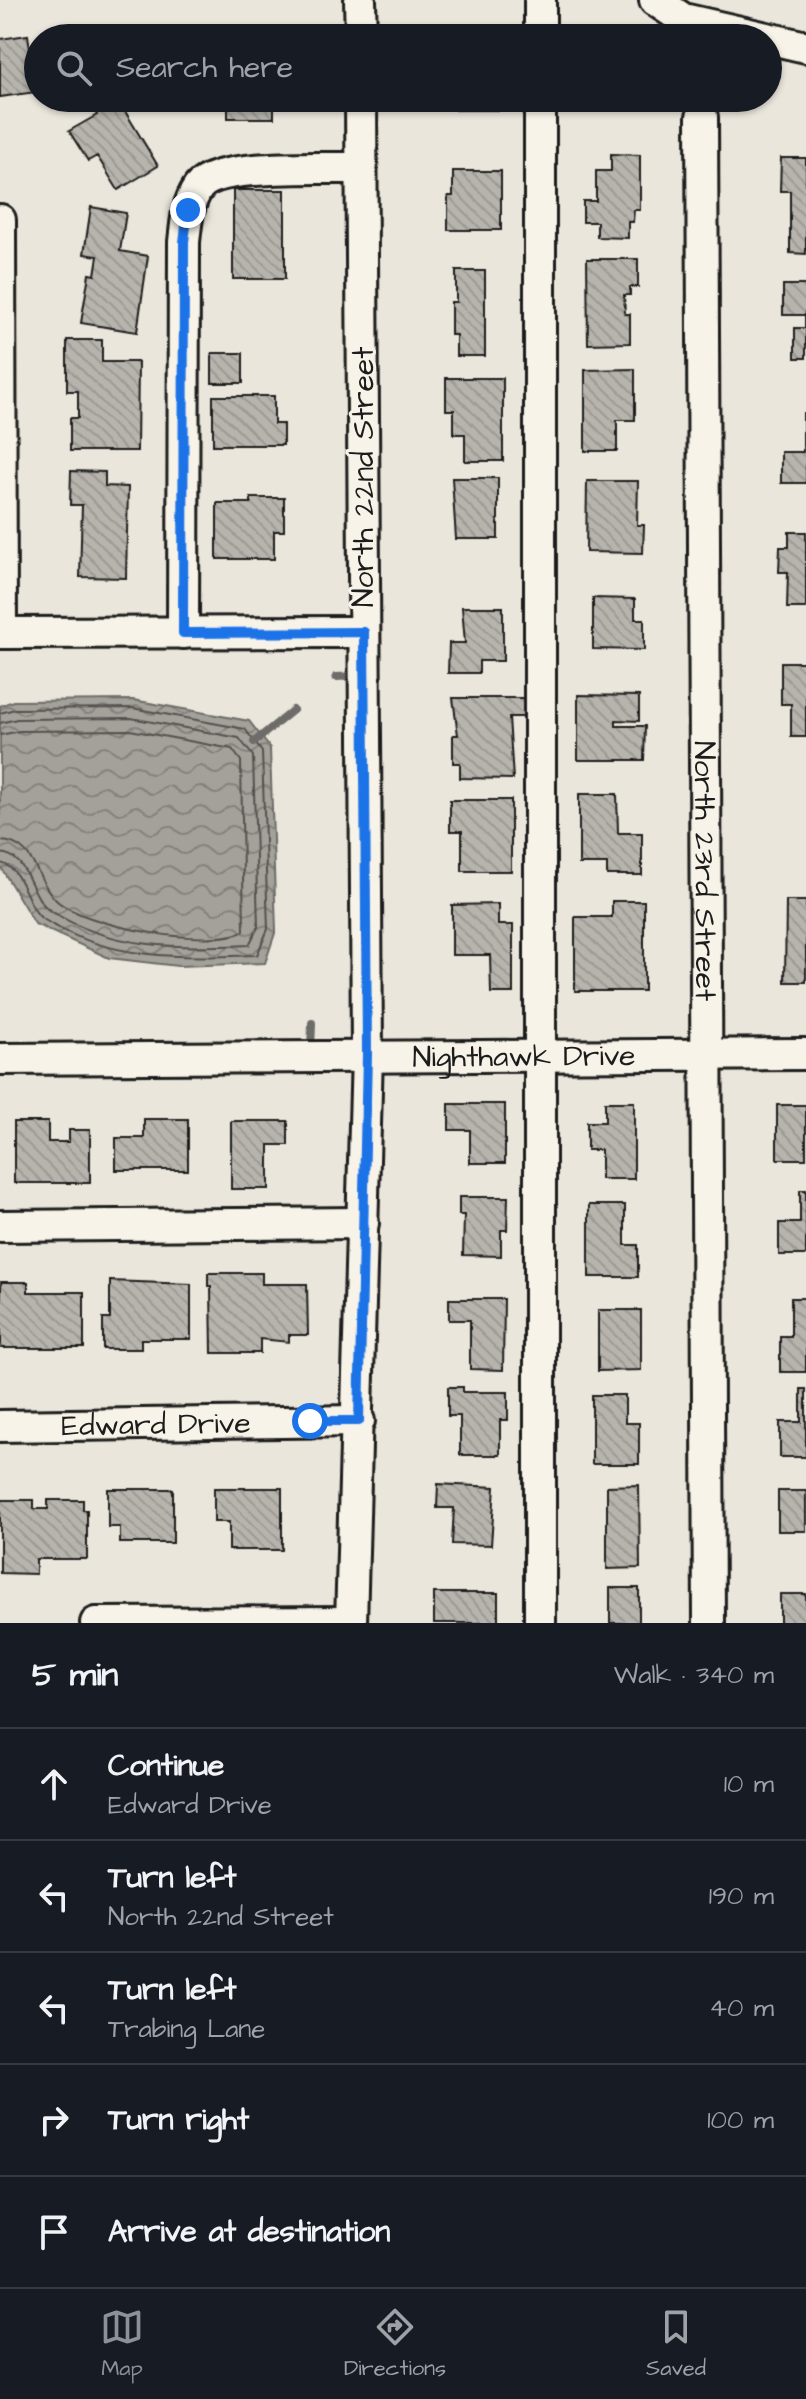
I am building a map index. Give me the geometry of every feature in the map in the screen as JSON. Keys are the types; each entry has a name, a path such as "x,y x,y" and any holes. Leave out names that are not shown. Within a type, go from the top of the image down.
{"street":[{"path":"360,0 361,24"},
{"path":"540,0 540,24"},
{"path":"655,0 683,19 705,24"},
{"path":"782,42 806,47"},
{"name":"North 22nd Street","path":"351,1622 367,1054 361,112"},
{"path":"540,112 540,1623"},
{"name":"North 23rd Street","path":"702,117 709,1623"},
{"path":"183,633 184,242 188,210 199,186 220,174 361,168"},
{"path":"0,220 0,633 364,632"},
{"name":"Nighthawk Drive","path":"0,1059 367,1054 806,1054"},
{"path":"0,1226 363,1223"},
{"name":"Edward Drive","path":"0,1426 359,1421"},
{"path":"96,1623 351,1622"}],"water":[{"path":"133,700 249,721 270,748 276,930 265,963 178,966 109,958 35,924 0,866 0,706 13,701"}],"building":[{"path":"24,36 24,94 0,97 0,39"},
{"path":"95,112 125,112 158,166 118,190 97,156 88,161 69,131 97,115"},
{"path":"228,112 274,112 274,118 228,118"},
{"path":"611,154 640,155 640,210 634,210 633,222 628,222 628,238 597,237 597,222 583,222 583,201 596,201 596,171 611,171"},
{"path":"781,158 806,158 806,254 790,253 790,191 780,191"},
{"path":"453,171 501,171 501,230 448,230 448,196 453,196"},
{"path":"233,190 285,190 285,279 233,279"},
{"path":"91,207 126,213 120,251 148,256 137,332 81,323 89,274 95,275 98,256 84,254"},
{"path":"587,259 638,259 638,287 630,287 630,295 624,295 625,314 630,314 630,343 588,344"},
{"path":"456,271 485,271 485,356 456,356 456,335 451,335 451,302 456,302"},
{"path":"783,285 806,285 806,358 795,358 795,328 805,328 805,315 783,315"},
{"path":"67,340 102,340 102,362 138,362 137,451 70,451 70,418 78,418 78,391 67,391"},
{"path":"212,353 243,353 243,383 212,383"},
{"path":"635,369 635,420 617,420 617,451 585,451 585,370"},
{"path":"446,378 503,378 503,461 465,461 465,434 454,434 454,410 446,410"},
{"path":"213,396 274,396 274,424 283,424 283,445 213,445"},
{"path":"803,413 806,413 806,483 781,483 781,452 803,452"},
{"path":"71,471 105,472 105,486 128,487 126,578 80,577 82,505 70,505"},
{"path":"452,478 498,478 498,539 456,539"},
{"path":"587,481 638,481 637,525 644,525 643,553 586,552"},
{"path":"251,498 284,498 284,531 274,531 274,559 217,559 217,503 251,503"},
{"path":"789,532 806,532 806,608 787,608 788,572 779,572 780,547 789,547"},
{"path":"593,598 635,599 635,619 644,619 644,650 593,649"},
{"path":"462,607 503,607 503,661 479,661 479,673 448,673 449,643 465,643"},
{"path":"781,662 806,662 806,737 791,737 791,704 781,704"},
{"path":"578,695 639,696 639,721 616,720 616,726 645,726 644,760 578,760"},
{"path":"453,698 523,698 523,717 509,717 513,779 460,778 460,763 453,763 453,735 458,735"},
{"path":"579,794 617,794 618,833 642,833 642,875 607,875 607,864 579,864"},
{"path":"450,800 511,800 511,871 462,871 462,831 450,831"},
{"path":"612,901 644,901 644,991 575,991 575,917 612,917"},
{"path":"786,901 806,901 806,982 785,982"},
{"path":"498,904 498,925 513,925 513,993 491,993 490,955 452,955 452,905"},
{"path":"605,1102 634,1102 634,1179 601,1179 601,1150 587,1150 587,1122 605,1122"},
{"path":"449,1104 505,1104 505,1163 470,1163 470,1130 449,1130"},
{"path":"777,1105 806,1105 806,1159 777,1159"},
{"path":"144,1119 188,1119 188,1170 116,1170 116,1138 144,1138"},
{"path":"231,1121 288,1121 288,1145 269,1145 269,1189 231,1189"},
{"path":"14,1122 48,1122 48,1142 69,1142 69,1130 90,1130 90,1183 14,1183"},
{"path":"800,1190 806,1190 806,1255 779,1255 779,1223 800,1223"},
{"path":"459,1197 508,1197 507,1230 501,1230 501,1256 463,1255 464,1215 459,1215"},
{"path":"589,1205 625,1205 625,1245 638,1245 638,1277 589,1277"},
{"path":"208,1273 262,1273 262,1284 307,1284 308,1335 289,1335 289,1342 260,1339 260,1353 212,1353"},
{"path":"110,1281 191,1284 191,1339 141,1339 141,1349 103,1349 103,1319 110,1319"},
{"path":"1,1282 28,1282 28,1292 84,1292 84,1348 1,1348"},
{"path":"791,1298 806,1298 806,1372 780,1372 780,1336 791,1336"},
{"path":"449,1299 504,1299 503,1370 470,1369 470,1320 449,1320"},
{"path":"598,1310 641,1310 641,1370 598,1371"},
{"path":"448,1387 463,1387 463,1392 508,1392 508,1420 500,1420 500,1455 460,1455 460,1416 448,1416"},
{"path":"801,1389 806,1389 806,1457 780,1457 780,1422 801,1422"},
{"path":"592,1395 625,1395 625,1423 639,1423 639,1464 592,1464"},
{"path":"438,1484 495,1487 491,1545 452,1544 454,1508 437,1508"},
{"path":"639,1485 640,1568 607,1569 607,1486"},
{"path":"214,1488 282,1488 282,1550 229,1550 229,1522 214,1522"},
{"path":"108,1489 173,1489 173,1543 120,1543 120,1527 108,1527"},
{"path":"778,1491 806,1491 806,1531 778,1531"},
{"path":"0,1500 34,1500 34,1509 48,1509 48,1500 83,1500 83,1510 87,1510 87,1559 36,1559 36,1574 0,1573"},
{"path":"610,1588 639,1588 639,1623 610,1623"},
{"path":"434,1593 498,1593 498,1623 434,1623"},
{"path":"780,1594 806,1594 806,1623 780,1623"}],"waterway":[{"path":"336,677 360,676"},
{"path":"254,742 293,710"},
{"path":"311,1050 312,1023"}],"route":[{"path":"188,210 184,242 183,633 364,632 367,1054 359,1421 310,1421"}]}
